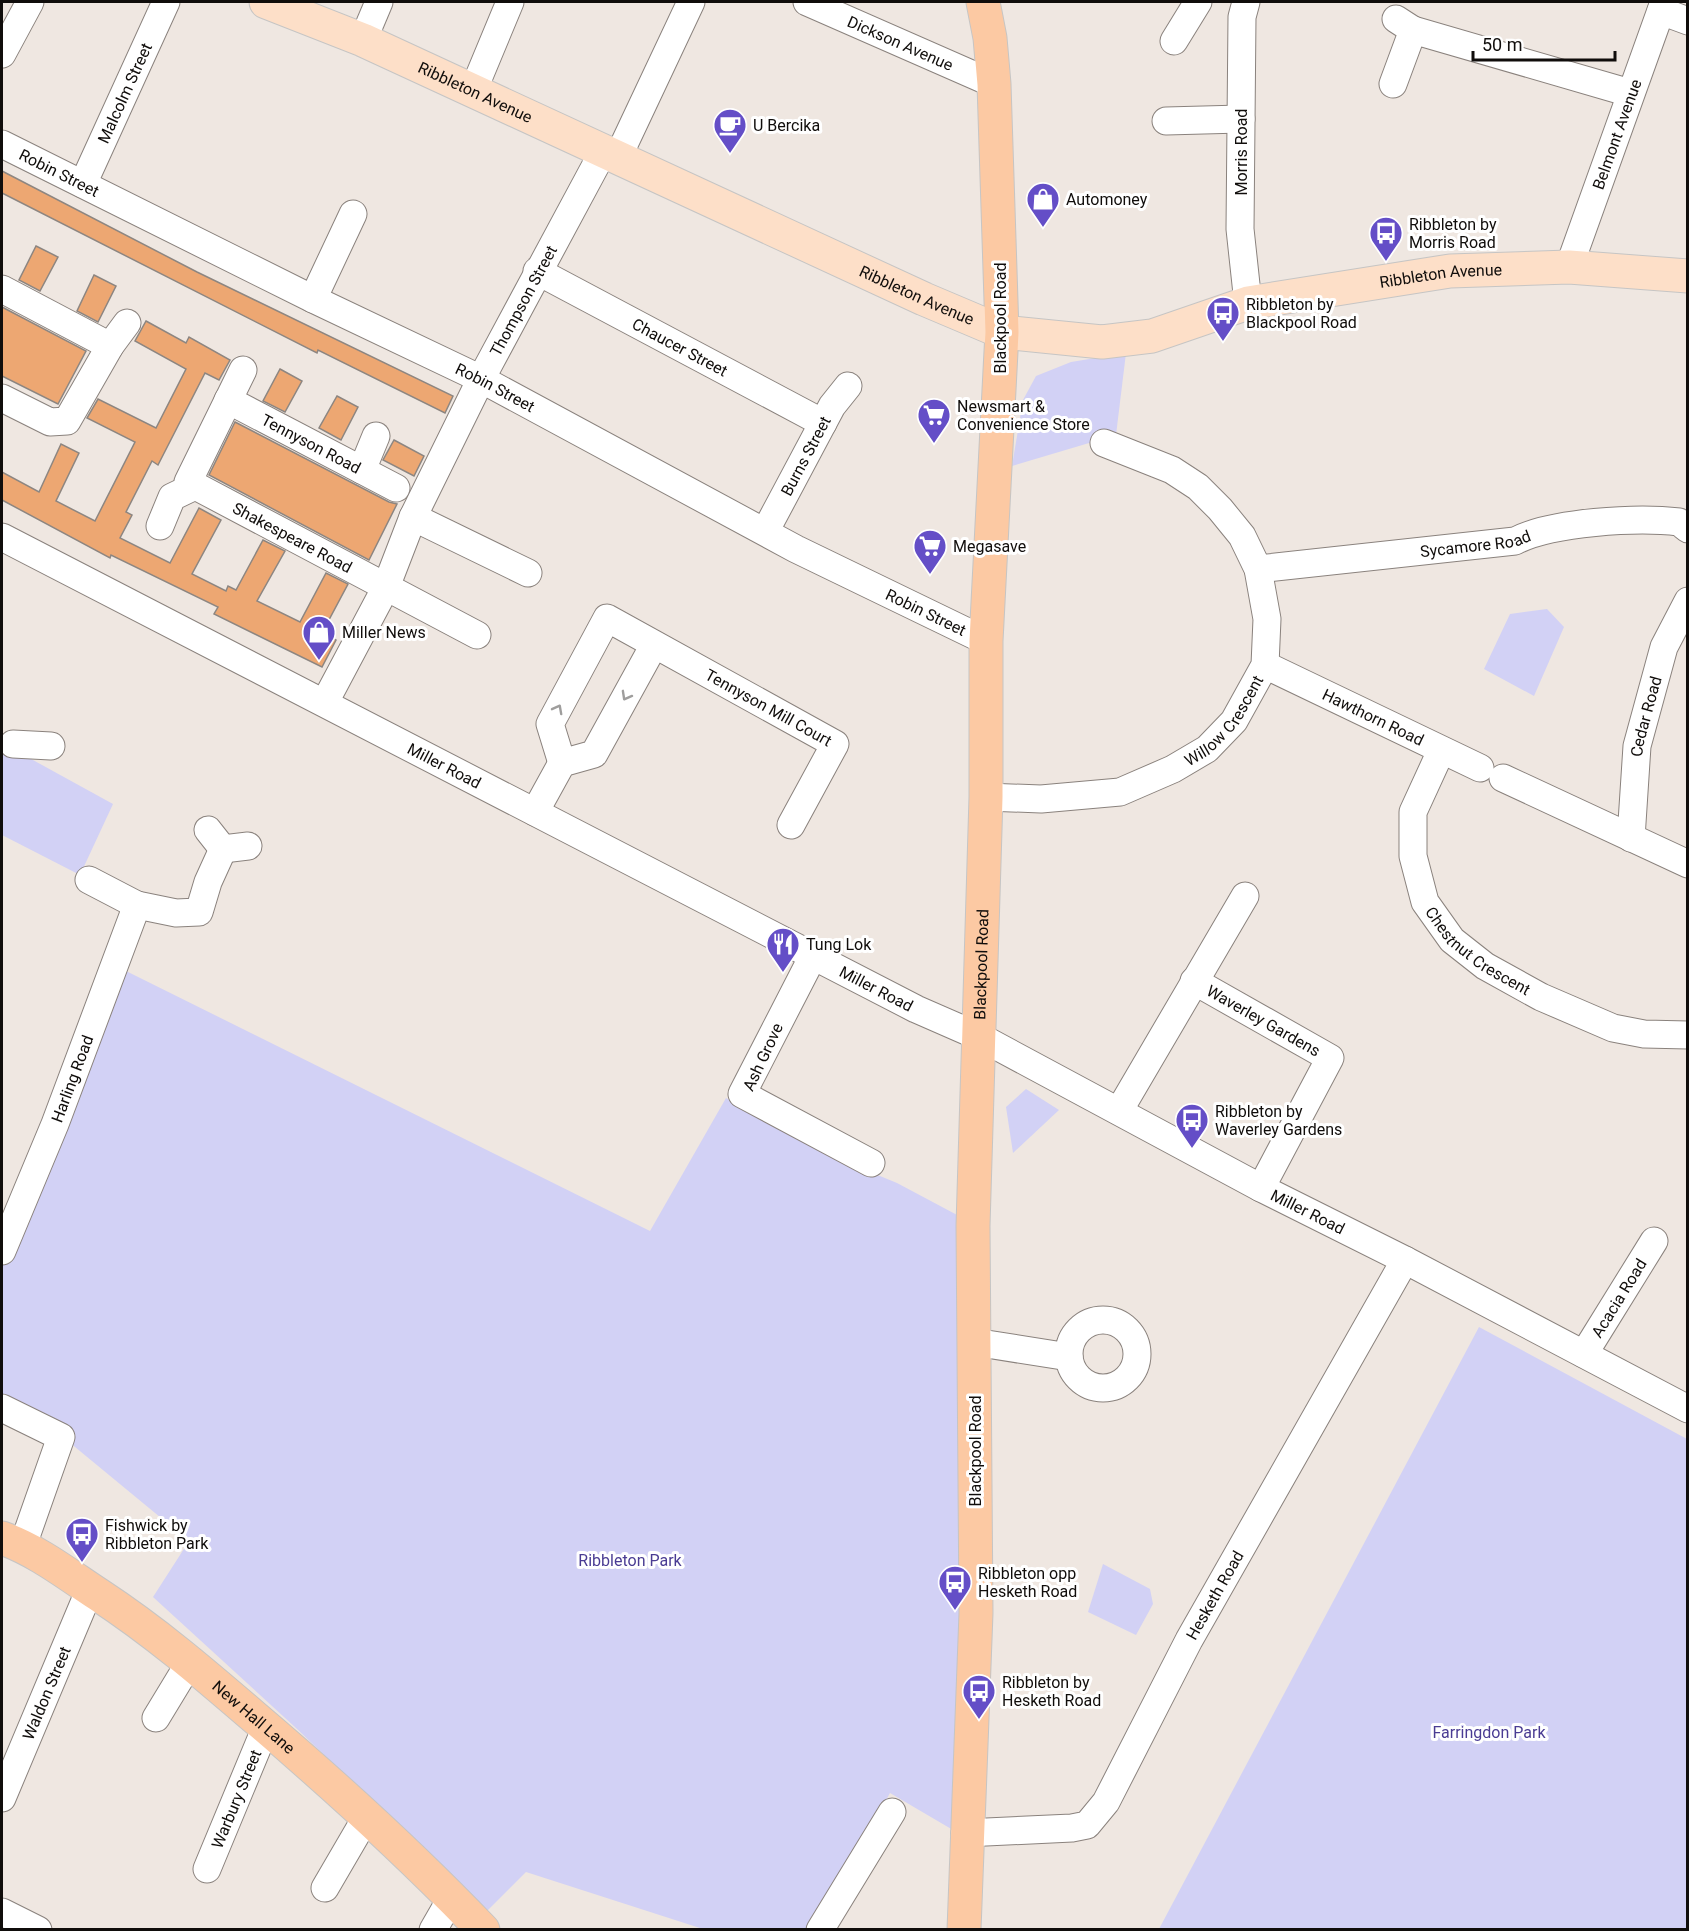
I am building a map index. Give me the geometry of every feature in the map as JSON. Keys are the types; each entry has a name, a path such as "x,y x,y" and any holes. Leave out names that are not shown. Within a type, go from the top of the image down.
{"highway":[{"name":"Blackpool Road","path":"964,1929 965,1833 976,1612 974,1226 986,797 986,641 1002,332 994,84 983,2"},
{"name":"New Hall Lane","path":"12,1542 143,1624 190,1662 346,1795 483,1929"}],"main road":[{"name":"Ribbleton Avenue","path":"266,2 363,40 914,294 1002,332 1102,342 1152,336 1248,303 1450,272 1569,267 1688,276"}],"street":[{"path":"2,54 30,2"},
{"name":"Malcolm Street","path":"83,184 166,2"},
{"path":"363,40 379,2"},
{"path":"473,91 510,2"},
{"path":"611,154 691,2"},
{"name":"Dickson Avenue","path":"807,2 994,84"},
{"path":"1174,41 1198,2"},
{"name":"Morris Road","path":"1246,2 1242,17 1240,229 1248,303"},
{"path":"1662,6 1688,21"},
{"name":"Belmont Avenue","path":"1569,267 1662,6"},
{"path":"1393,84 1404,24 1630,93"},
{"path":"1166,121 1241,119"},
{"name":"Robin Street","path":"2,144 313,299 481,379 766,530 806,554 986,641"},
{"name":"Thompson Street","path":"325,702 386,587 413,517 537,271 611,154"},
{"path":"313,299 353,214"},
{"name":"Chaucer Street","path":"537,271 823,423"},
{"path":"2,289 110,346"},
{"path":"2,398 50,422 67,421 110,346 127,323"},
{"path":"195,486 188,482 243,370"},
{"name":"Burns Street","path":"766,530 840,392 848,386"},
{"name":"Tennyson Road","path":"228,400 396,488"},
{"path":"362,470 376,436"},
{"name":"Willow Crescent","path":"986,797 1041,799 1120,792 1173,769 1207,749 1234,721 1265,665 1267,620 1258,569 1242,536 1198,487 1172,470 1104,443"},
{"path":"160,526 172,497 195,486"},
{"name":"Shakespeare Road","path":"195,486 477,635"},
{"path":"413,517 528,573"},
{"name":"Sycamore Road","path":"1258,569 1515,540 1538,530 1614,522 1679,522 1688,530"},
{"name":"Miller Road","path":"2,537 916,1009 980,1037 1261,1188 1405,1260 1688,1408"},
{"name":"Cedar Road","path":"1631,838 1637,746 1664,647 1688,601"},
{"name":"Tennyson Mill Court","path":"562,763 550,724 607,618 835,744 791,825"},
{"path":"535,812 562,763 594,754 654,645"},
{"name":"Hawthorn Road","path":"1265,665 1441,751 1688,864"},
{"path":"12,749 51,746"},
{"name":"Chestnut Crescent","path":"1441,751 1413,812 1413,856 1425,902 1452,940 1485,966 1541,997 1613,1028 1644,1034 1688,1035"},
{"path":"89,880 147,907 190,913 206,918 208,882 226,842"},
{"name":"Waverley Gardens","path":"1119,1111 1245,896"},
{"name":"Harling Road","path":"2,1251 147,907"},
{"name":"Ash Grove","path":"813,956 742,1094 871,1163"},
{"name":"Waverley Gardens","path":"1194,981 1330,1058 1261,1188"},
{"name":"Acacia Road","path":"1584,1354 1654,1241"},
{"name":"Hesketh Road","path":"965,1833 1071,1828 1087,1825 1106,1802 1189,1640 1405,1260"},
{"path":"974,1342 1069,1358"},
{"path":"2,1408 61,1437 12,1542"},
{"name":"Waldon Street","path":"2,1798 90,1589"},
{"path":"156,1718 190,1662"},
{"name":"Warbury Street","path":"207,1869 266,1727"},
{"path":"820,1929 892,1812"},
{"path":"325,1888 368,1816"},
{"path":"433,1929 452,1897"},
{"path":"2,1912 38,1929"}],"green space":[{"path":"1126,353 1116,435 1012,466 1023,400 1036,376 1071,362"},
{"path":"1547,609 1564,627 1534,696 1484,669 1510,614"},
{"path":"2,743 113,804 80,875 2,835"},
{"name":"Ribbleton Park","path":"124,970 650,1231 726,1098 829,1155 897,1183 959,1216 961,1759 953,1830 890,1793 813,1929 703,1929 526,1872 487,1911 296,1728 153,1597 189,1541 52,1428 2,1402 2,1267"},
{"path":"1026,1089 1059,1110 1013,1153 1006,1107"},
{"name":"Farringdon Park","path":"1479,1327 1687,1439 1687,1929 1159,1929"},
{"path":"1103,1564 1150,1589 1153,1604 1136,1635 1088,1612"}],"building":[{"path":"2,171 197,272 453,396 445,413 318,350 317,353 2,193"},
{"path":"36,246 58,257 40,291 19,280"},
{"path":"94,275 116,286 98,322 77,311"},
{"path":"2,307 86,351 58,404 2,376"},
{"path":"146,321 186,343 189,337 230,360 219,380 205,373 158,465 152,461 126,512 132,515 120,538 170,563 199,508 221,520 192,574 226,591 228,586 236,590 263,540 285,551 257,601 300,622 326,573 348,584 322,633 336,640 322,667 214,614 218,607 111,555 110,558 2,500 2,472 39,492 61,444 79,453 56,501 95,521 135,442 87,418 98,399 156,428 186,369 135,341"},
{"path":"280,369 302,381 285,412 263,401"},
{"path":"337,396 358,407 341,440 319,428"},
{"path":"235,422 389,502 397,504 369,560 209,475"},
{"path":"394,440 424,456 414,476 383,460"}],"place":[{"name":"U Bercika","path":"730,154"},
{"name":"Automoney","path":"1043,228"},
{"name":"Ribbleton by Morris Road","path":"1386,262"},
{"name":"Ribbleton by Blackpool Road","path":"1223,342"},
{"name":"Newsmart & Convenience Store","path":"934,444"},
{"name":"Megasave","path":"930,575"},
{"name":"Miller News","path":"319,661"},
{"name":"Tung Lok","path":"783,973"},
{"name":"Ribbleton by Waverley Gardens","path":"1192,1149"},
{"name":"Fishwick by Ribbleton Park","path":"82,1563"},
{"name":"Ribbleton opp Hesketh Road","path":"955,1611"},
{"name":"Ribbleton by Hesketh Road","path":"979,1720"}]}
